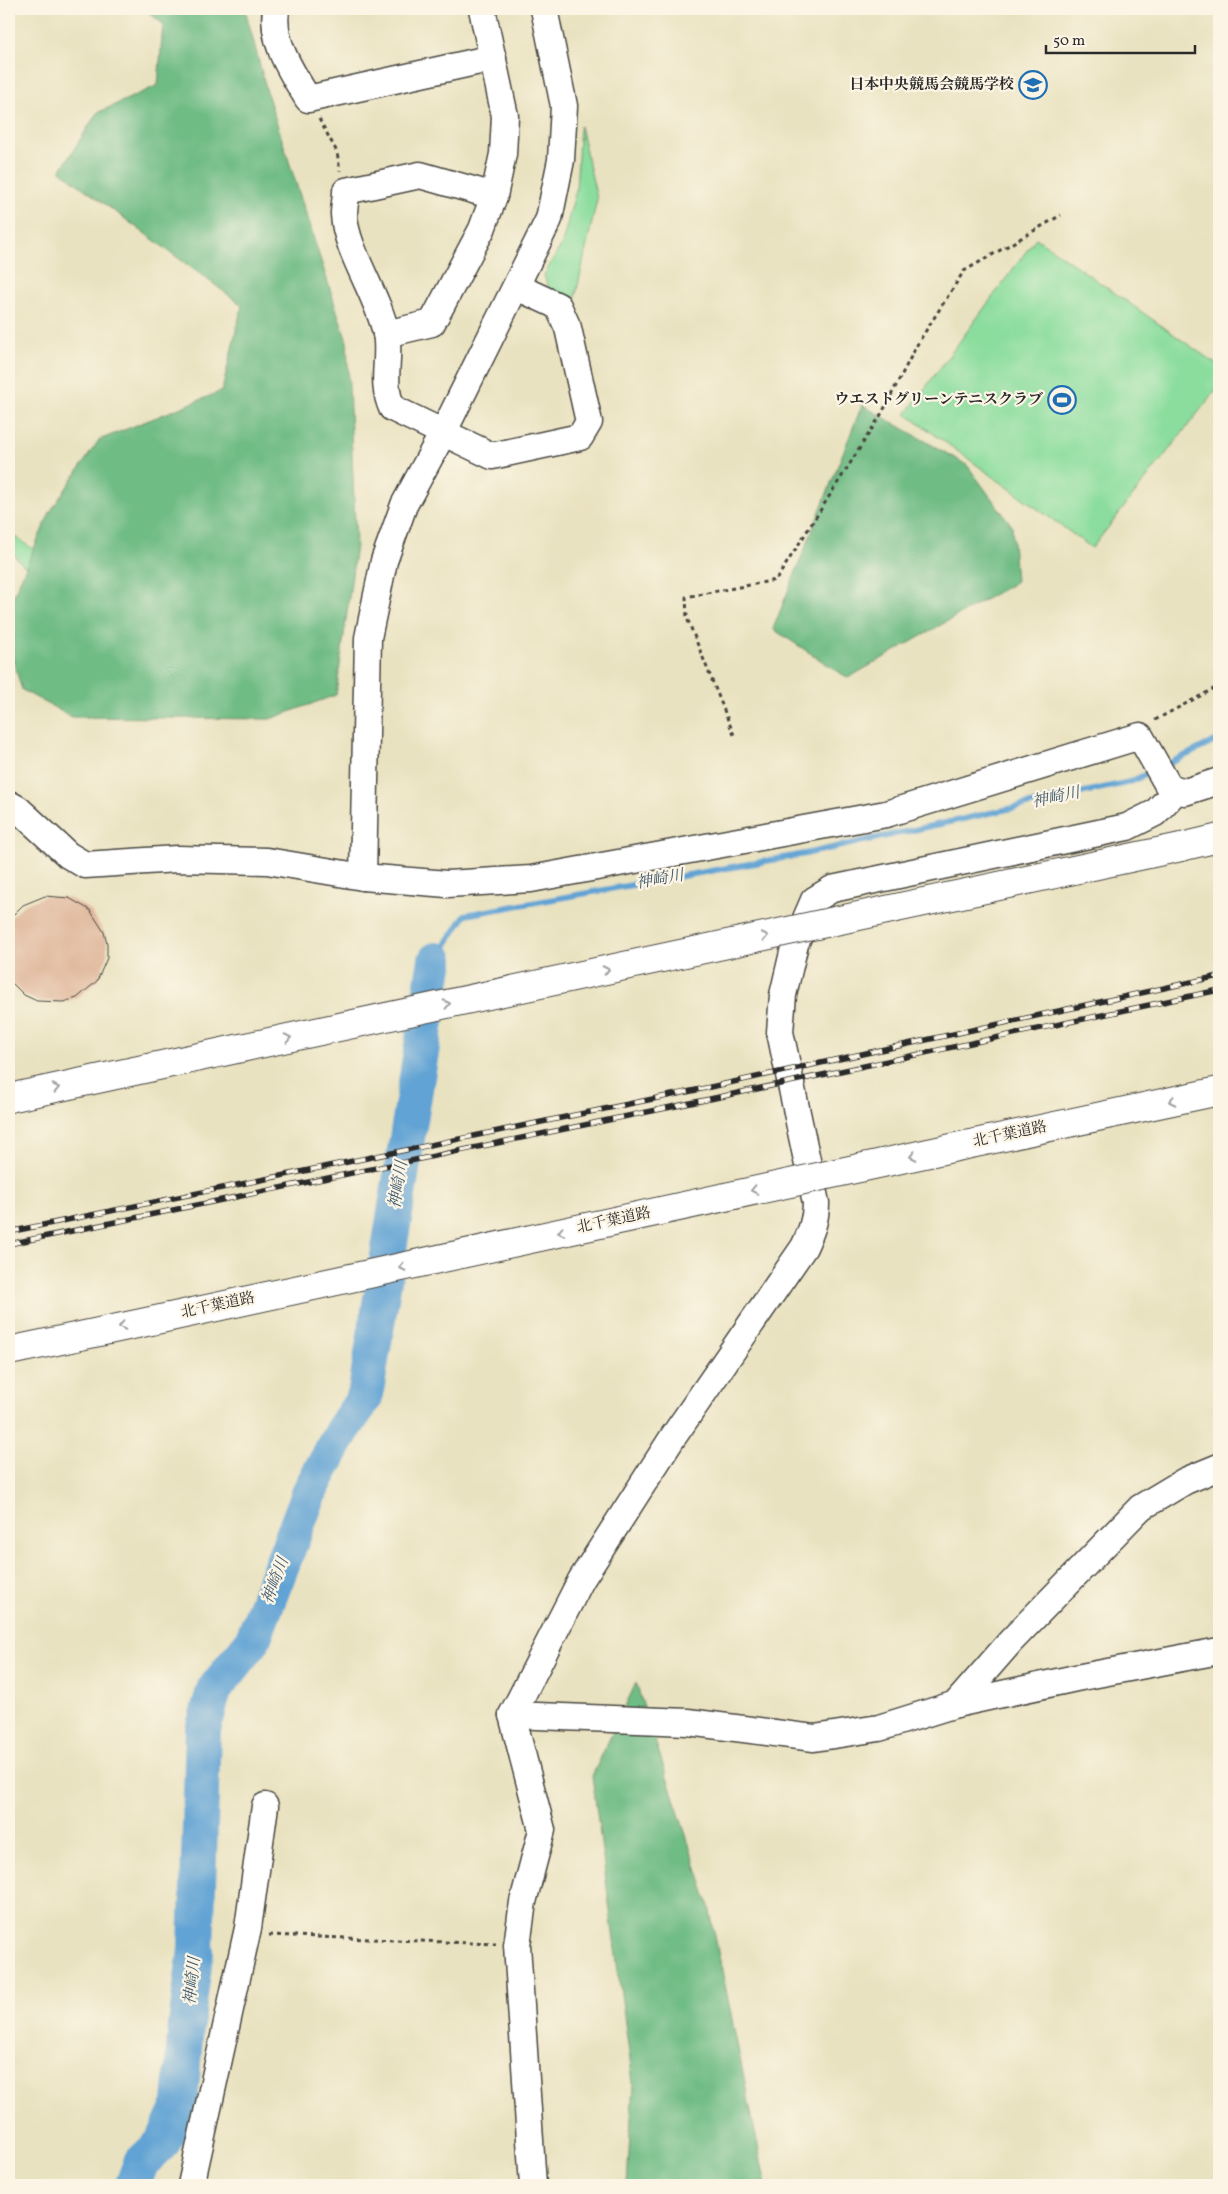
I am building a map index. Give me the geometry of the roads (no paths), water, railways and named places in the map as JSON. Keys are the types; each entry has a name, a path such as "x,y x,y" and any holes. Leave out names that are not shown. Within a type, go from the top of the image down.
{"highway":[{"path":"9,1098 1219,838"},
{"name":"北千葉道路","path":"9,1351 1219,1091"}],"street":[{"path":"276,9 274,24 285,61 308,99 494,58"},
{"path":"386,334 432,323 482,229 494,196 503,154 505,116 482,9"},
{"path":"364,877 368,638 384,561 404,505 444,431 517,287 549,219 561,160 564,106 544,9"},
{"path":"494,196 420,175 346,191 344,215 350,241 372,289 386,334 386,394 392,408 444,431 492,456 580,437 589,422 568,328 558,306 517,287"},
{"path":"9,804 18,809 68,855 85,865 177,859 268,861 364,877 447,884 522,880 886,814 1146,746 1171,785 1185,792 1219,781"},
{"path":"533,2185 517,1945 524,1902 542,1830 512,1715 581,1580 673,1437 804,1247 812,1230 816,1216 816,1203 780,1032 780,1013 795,944 814,900 832,889 1126,827 1155,813 1171,785"},
{"path":"956,1704 1011,1641 1140,1508 1185,1481 1219,1467"},
{"path":"512,1715 688,1722 814,1738 879,1728 956,1704 1076,1678 1219,1651"},
{"path":"191,2185 246,1934 265,1806"}],"waterway":[{"name":"神崎川","path":"1164,766 1219,739"},
{"name":"神崎川","path":"436,960 465,915 805,854 1130,782 1153,771"},
{"name":"神崎川","path":"133,2185 141,2163 163,2142 180,2104 186,2025 196,1950 203,1730 214,1690 252,1642 311,1489 342,1431 365,1397 436,960"}],"railway":[{"path":"9,1232 706,1088 1219,976"},
{"path":"9,1244 710,1099 1219,990"}],"place":[{"name":"日本中央競馬会競馬学校","path":"1033,85"},
{"name":"ウエストグリーンテニスクラブ","path":"1062,400"}]}
